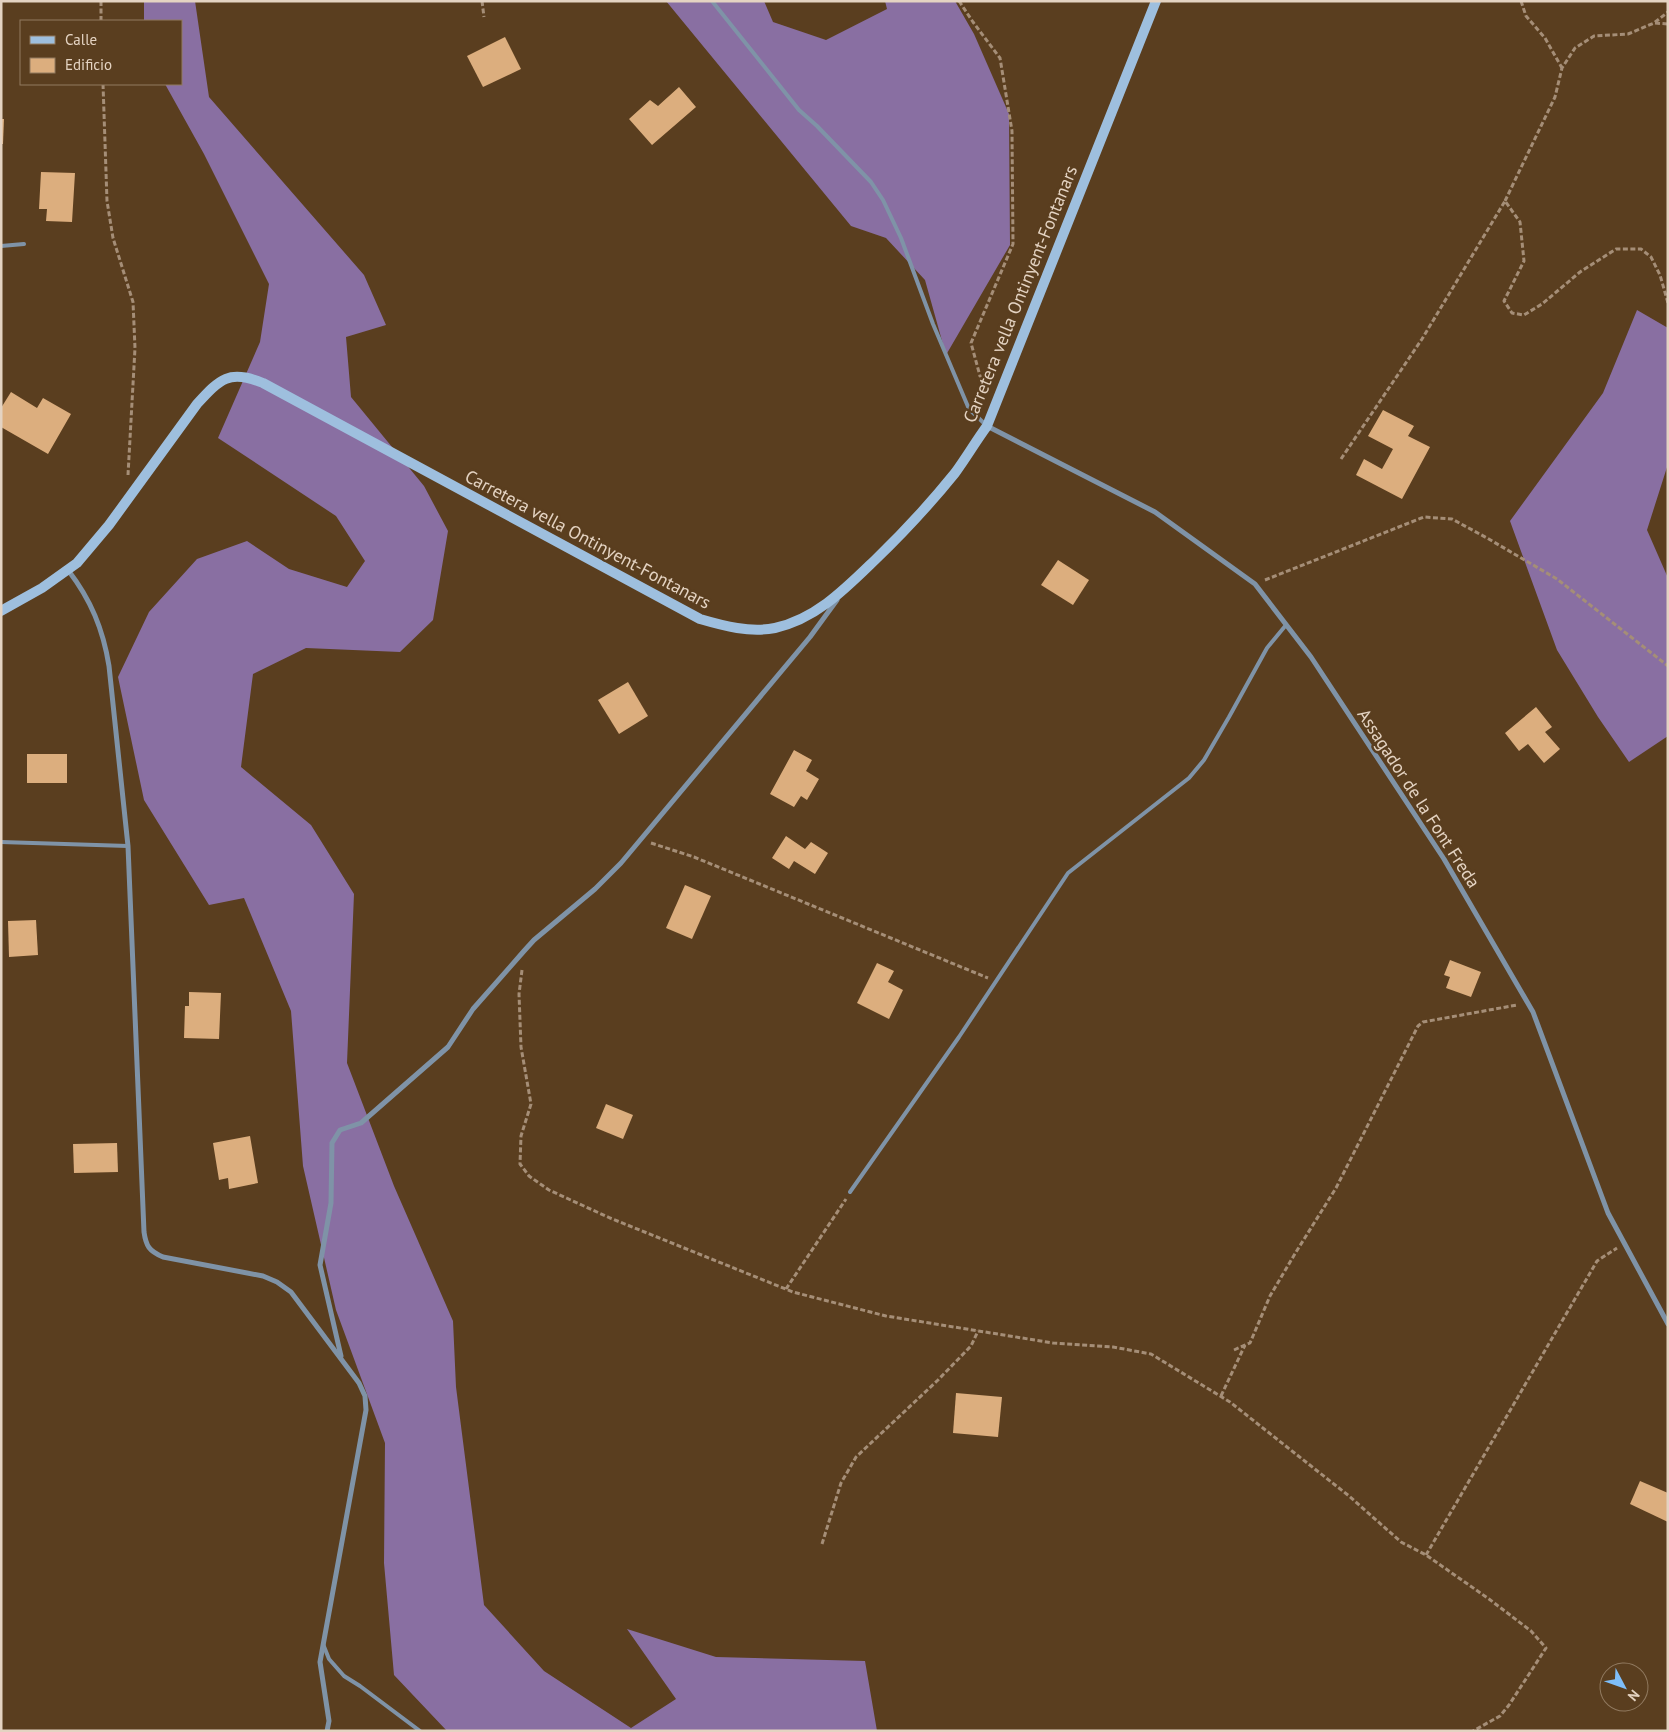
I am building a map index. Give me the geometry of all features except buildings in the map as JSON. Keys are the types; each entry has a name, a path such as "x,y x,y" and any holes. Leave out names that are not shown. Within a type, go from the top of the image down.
{"street":[{"name":"Carretera vella Ontinyent-Fontanars","path":"1,611 42,588 77,563 103,533 197,404 214,386 230,376 247,376 700,619 733,628 751,630 773,628 793,623 816,612 843,592 904,532 955,472 987,426 1156,1"},
{"name":"Assagador de la Font Freda","path":"987,426 1155,512 1255,584 1311,658 1444,859 1528,1003 1608,1212 1668,1324"},
{"path":"68,569 86,596 106,642 128,846 136,1070 146,1244 152,1253 162,1258 263,1276 277,1282 292,1292 359,1383 364,1396 366,1410 322,1642 320,1662 329,1721 327,1731"},
{"path":"342,1359 320,1264 331,1203 332,1143 340,1130 361,1123 448,1047 472,1009 534,940 595,889 621,863 810,637 843,592"}],"lane":[{"path":"712,1 799,110 871,182 883,200 901,238 960,390 969,409 987,426"},
{"path":"1,246 24,244"},
{"path":"850,1192 959,1037 1068,873 1189,778 1204,760 1267,648 1286,625"},
{"path":"1,842 128,846"},
{"path":"322,1642 329,1659 344,1676 420,1731"}],"path":[{"path":"100,1 101,20"},
{"path":"482,1 484,17"},
{"path":"959,1 1000,58 1012,131 1013,244 971,343 980,376 995,405"},
{"path":"1521,1 1526,16 1545,38 1562,68"},
{"path":"1341,459 1422,339 1505,201 1556,98 1562,68 1575,48 1594,36 1628,34 1654,23 1668,12"},
{"path":"1654,23 1668,24"},
{"path":"103,85 107,201 113,238 133,302 135,348 127,500"},
{"path":"1505,201 1520,222 1524,261 1504,301 1512,313 1524,315 1542,304 1580,272 1616,249 1641,249 1651,257 1660,275 1668,303"},
{"path":"1255,584 1424,518 1452,519 1557,579 1668,666"},
{"path":"640,839 694,857 996,982"},
{"path":"524,951 520,994 520,1047 531,1104 521,1136 520,1164 529,1176 549,1190 610,1218 786,1289 886,1316 1053,1343 1113,1347 1151,1354 1221,1396 1349,1496 1401,1542 1426,1555 1496,1604 1531,1631 1546,1648 1500,1716 1473,1731"},
{"path":"1234,1350 1250,1342 1270,1296 1336,1188 1418,1026 1423,1022 1528,1003"},
{"path":"786,1289 850,1192"},
{"path":"1426,1555 1597,1261 1624,1243"},
{"path":"822,1544 841,1483 856,1457 945,1373 971,1346 978,1331"},
{"path":"1221,1396 1245,1345"}],"shaded area":[{"path":"144,1 195,1 209,97 364,275 386,325 346,337 351,397 424,486 448,531 433,620 400,652 306,648 253,674 241,767 311,825 354,894 347,1063 394,1186 453,1321 456,1387 484,1605 544,1671 631,1728 676,1699 627,1629 716,1657 865,1661 877,1731 447,1731 394,1675 384,1563 385,1443 336,1310 303,1166 291,1011 244,898 209,905 144,800 118,677 149,612 197,559 247,541 289,569 347,587 365,561 336,516 218,438 260,342 269,284 204,154 166,85 182,85 182,20 144,20"},
{"path":"666,1 764,1 773,22 826,40 887,9 885,1 955,1 974,34 1009,114 1010,245 946,355 925,280 886,238 851,226"},
{"path":"1637,310 1668,328 1668,464 1647,530 1668,578 1668,736 1629,762 1598,717 1557,650 1510,521 1603,393"}]}
